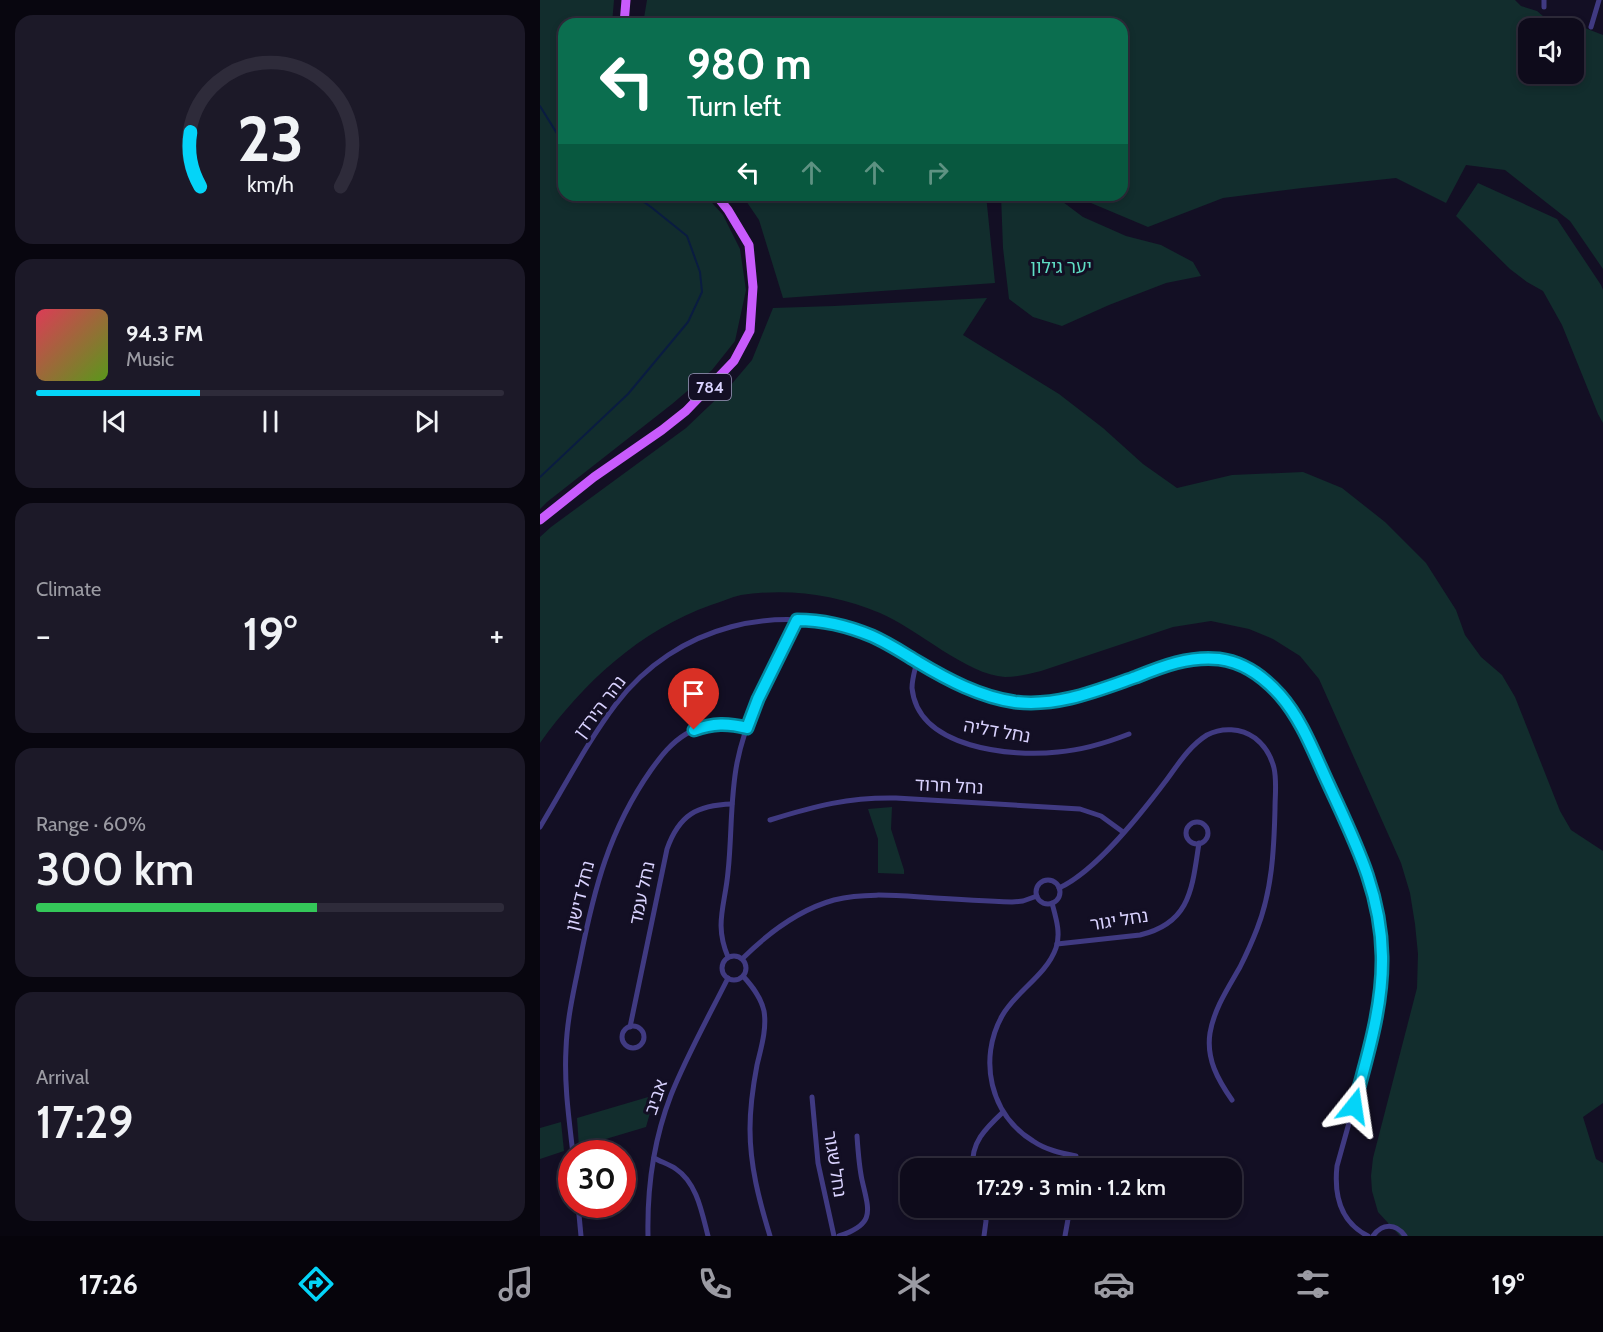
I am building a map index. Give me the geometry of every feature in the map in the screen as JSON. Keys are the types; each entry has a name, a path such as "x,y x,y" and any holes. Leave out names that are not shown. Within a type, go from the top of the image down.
{"main road":[{"path":"624,18 626,0"},
{"name":"784","path":"540,520 594,477 686,411 734,361 750,331 753,288 749,246 721,201"}],"street":[{"path":"1544,0 1544,7"},
{"path":"1591,27 1599,0"},
{"name":"נהר הירדן","path":"540,827 592,739 618,702 646,672 678,649 710,633 744,623 777,619 810,620 842,626 872,636 974,691 1021,702 1053,702 1075,698 1190,659 1207,658 1231,662 1253,671 1267,681 1281,696 1306,734 1359,851 1368,874 1379,916 1382,976 1378,1012 1335,1180 1336,1193 1345,1215 1359,1232 1368,1236"},
{"path":"728,957 723,945 720,926 728,874 735,771 758,699 797,620"},
{"name":"נחל דליה","path":"917,661 912,686 918,708 931,724 951,738 989,749 1043,753 1095,746 1129,734"},
{"name":"נחל דישון","path":"572,1140 566,1078 568,1024 591,908 613,838 633,799 660,757 672,745 686,734 712,725 731,724 747,728"},
{"path":"1059,888 1087,870 1148,804 1194,745 1207,735 1220,730 1233,729 1255,738 1263,746 1270,756 1275,781 1274,849 1270,883 1258,926 1221,1001 1210,1035 1211,1059 1215,1072 1232,1100"},
{"name":"נחל חרוד","path":"770,820 809,807 839,801 896,798 1080,809 1101,816 1123,832"},
{"name":"נחל עמד","path":"630,1027 670,839 680,824 692,813 713,806 732,804"},
{"path":"1195,822 1203,824 1208,831 1206,839 1199,843 1191,842 1186,835 1188,827 1195,822"},
{"name":"נחל יגור","path":"1057,944 1151,933 1169,923 1181,910 1190,895 1199,843"},
{"path":"1044,880 1053,881 1059,888 1059,897 1052,903 1043,902 1037,896 1037,887 1044,880"},
{"path":"742,959 793,917 834,900 880,894 1012,902 1037,896"},
{"path":"1052,903 1059,932 1057,944 1046,966 1003,1014 993,1034 989,1054 989,1075 994,1094 1003,1112 1016,1128 1033,1142 1053,1151 1076,1156 1076,1158"},
{"path":"736,956 742,959 746,967 743,976 736,979 728,978 723,972 724,961 728,957 736,956"},
{"path":"743,976 757,995 765,1016 752,1097 750,1129 754,1177 770,1236"},
{"name":"אביב","path":"648,1236 649,1199 654,1158 663,1121 680,1074 728,978"},
{"path":"630,1027 639,1028 644,1035 642,1043 637,1047 629,1047 623,1039 624,1031 630,1027"},
{"name":"נחל שגור","path":"812,1097 818,1163 834,1236"},
{"path":"973,1158 978,1140 1003,1112"},
{"name":"נחל שגור","path":"839,1236 859,1227 868,1213 857,1136"},
{"path":"654,1158 676,1169 690,1184 698,1200 708,1236"},
{"path":"579,1218 581,1236"},
{"path":"984,1236 986,1218"},
{"path":"1065,1236 1068,1218"},
{"path":"1373,1236 1378,1230 1389,1226 1399,1229 1405,1236"}],"green space":[{"path":"540,0 614,0 612,18 558,18 558,201 710,201 723,215 740,249 746,290 735,341 712,370 540,509"},
{"path":"647,0 1515,0 1521,6 1537,11 1545,18 1518,18 1518,84 1584,84 1584,28 1603,35 1603,269 1570,221 1505,170 1466,165 1446,203 1396,178 1223,198 1148,227 1083,201 1128,201 1128,18 644,18"},
{"path":"1478,183 1557,219 1601,285 1603,290 1603,423 1562,325 1543,291 1510,269 1456,216"},
{"path":"746,201 987,201 995,283 783,298 759,220"},
{"name":"יער גילון","path":"1001,201 1062,201 1083,217 1126,236 1161,245 1193,262 1201,276 1166,283 1062,326 1033,317 1009,299 1003,248"},
{"path":"987,298 963,335 1059,394 1103,428 1143,464 1177,488 1232,475 1303,472 1342,488 1385,522 1426,563 1456,610 1465,635 1481,657 1502,675 1515,697 1560,811 1571,830 1603,851 1603,1103 1583,1117 1596,1159 1603,1163 1603,1236 1400,1236 1378,1212 1372,1191 1373,1158 1417,988 1418,954 1410,893 1401,863 1319,679 1300,656 1273,639 1249,629 1211,621 1173,627 1041,671 1005,677 990,674 958,660 894,620 863,606 812,594 776,592 741,595 685,616 637,644 594,680 540,743 540,537 686,428 730,386 752,360 773,308"},
{"path":"892,807 891,829 904,874 878,873 878,839 868,809"},
{"path":"655,1095 646,1127 602,1140 579,1140 577,1118"},
{"path":"561,1122 563,1140 558,1140 558,1153 540,1159 540,1128"}],"waterway":[{"path":"540,106 558,135"},
{"path":"540,477 628,394 688,322 702,292 700,272 687,236 642,201"}],"route":[{"path":"694,730 721,724 747,728 758,699 797,620 842,626 872,636 974,691 1012,701 1053,702 1075,698 1190,659 1223,659 1253,671 1267,681 1281,696 1306,734 1359,851 1368,874 1379,916 1382,976 1378,1012 1354,1106"}]}
